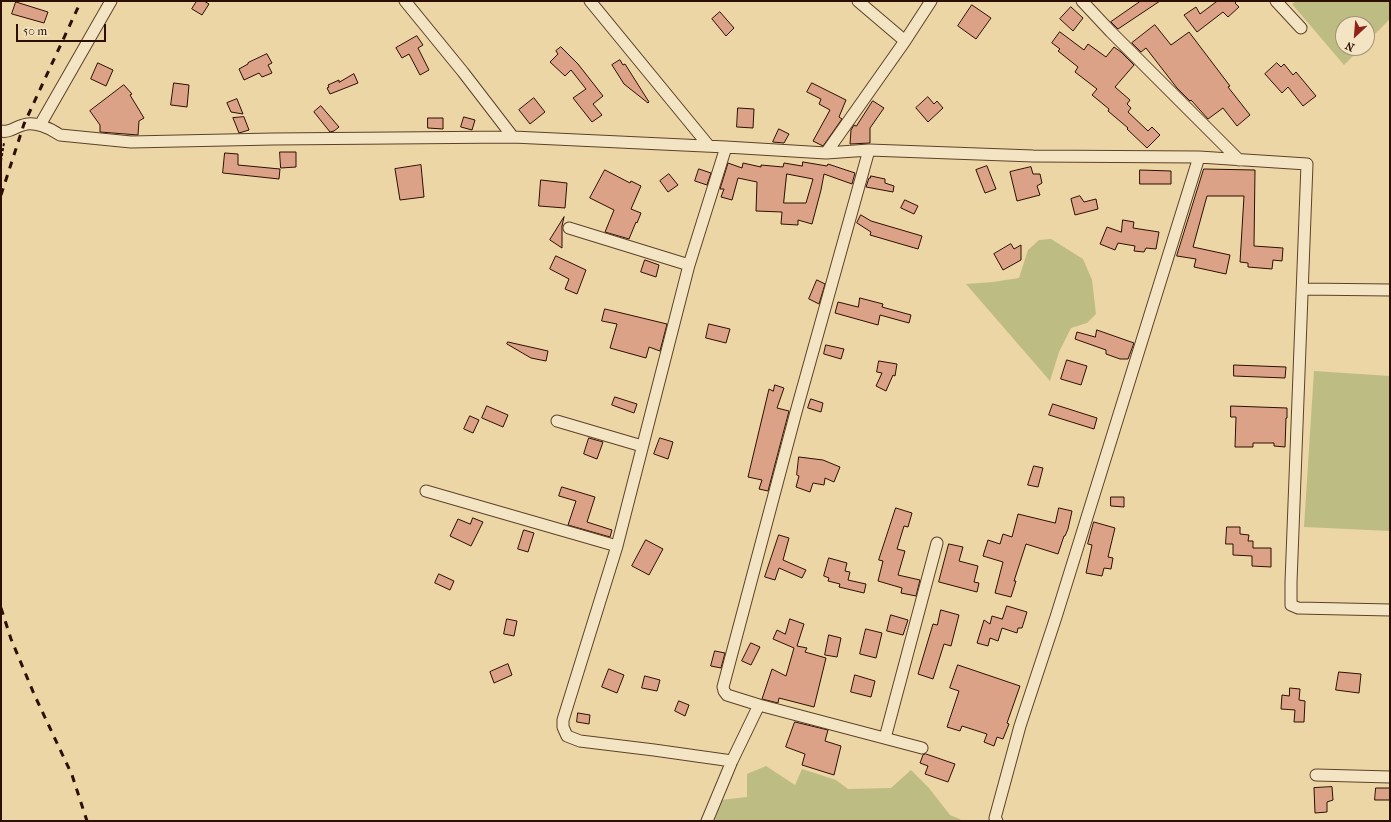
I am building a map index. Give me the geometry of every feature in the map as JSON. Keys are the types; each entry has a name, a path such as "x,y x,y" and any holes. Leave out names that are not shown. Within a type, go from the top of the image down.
{"street":[{"path":"40,125 111,1"},
{"path":"405,1 463,72 513,137"},
{"path":"590,1 709,146"},
{"path":"858,1 905,41"},
{"path":"826,153 905,41 931,1"},
{"path":"1082,1 1239,160"},
{"path":"1276,1 1301,28"},
{"path":"3,132 24,124 40,125 60,135 131,142 513,137 826,153 869,150 1033,156 1199,157 1307,164 1291,582 1292,605 1304,608 1390,610"},
{"path":"726,147 689,265 617,546 563,720 563,728 566,736 580,741 732,761"},
{"path":"869,150 796,412 724,681 724,691 727,695 759,705 922,748"},
{"path":"997,821 994,818 1020,726 1056,617 1199,157"},
{"path":"569,228 689,265"},
{"path":"1303,288 1390,290"},
{"path":"557,421 642,446"},
{"path":"426,492 617,546"},
{"path":"885,738 937,543"},
{"path":"707,821 732,761 759,705"},
{"path":"1316,776 1390,777"}],"path":[{"path":"1,160 3,132"}],"shaded area":[{"path":"1296,1 1390,1 1390,19 1375,34 1375,16 1335,16 1335,54 1292,4"},
{"path":"1336,56 1353,56 1344,65"},
{"path":"1051,239 1083,259 1092,280 1096,314 1087,323 1071,328 1059,352 1050,381 966,284 1019,278 1028,250 1039,240"},
{"path":"1314,371 1390,376 1390,531 1304,527"},
{"path":"766,766 795,785 802,769 836,780 848,789 891,788 911,770 929,788 950,815 964,821 716,821 715,819 721,800 747,797 747,774"}],"building":[{"path":"197,1 204,1 209,4 202,15 192,9"},
{"path":"1141,1 1160,1 1118,29 1111,22"},
{"path":"1214,1 1237,1 1235,3 1239,7 1228,17 1223,12 1197,32 1184,15 1196,7 1200,14 1216,2"},
{"path":"16,2 48,12 44,23 12,14"},
{"path":"972,5 991,18 976,39 958,26"},
{"path":"1071,7 1083,18 1073,31 1060,19"},
{"path":"720,12 734,28 726,36 712,19"},
{"path":"1155,25 1171,45 1189,32 1250,115 1237,126 1223,108 1208,119 1191,100 1190,101 1177,88 1146,48 1141,52 1132,43"},
{"path":"1060,32 1084,50 1088,44 1106,57 1114,47 1134,65 1115,87 1130,100 1127,104 1131,108 1128,112 1148,131 1152,127 1160,135 1147,148 1127,129 1128,128 1108,111 1109,109 1092,95 1097,89 1075,72 1078,67 1058,51 1060,49 1052,43"},
{"path":"417,36 423,45 418,48 429,70 420,75 409,54 402,58 396,48"},
{"path":"561,47 578,64 603,96 593,104 602,115 592,122 573,98 586,89 571,70 565,76 550,62 558,54 556,51"},
{"path":"267,54 272,63 268,65 272,73 262,77 259,73 244,80 239,69"},
{"path":"620,60 623,65 625,64 649,102 648,103 624,84 612,65"},
{"path":"98,63 113,70 106,86 91,79"},
{"path":"1277,63 1281,67 1284,64 1293,75 1296,72 1316,96 1303,106 1288,87 1282,93 1265,74"},
{"path":"354,74 358,83 330,94 327,88 329,87 328,85 339,80 339,82"},
{"path":"174,83 189,85 187,107 171,105"},
{"path":"812,83 846,100 839,117 842,119 823,146 813,141 830,110 819,104 821,99 807,92"},
{"path":"124,85 132,94 130,95 144,118 139,121 138,135 100,132 100,125 90,111"},
{"path":"928,97 934,104 937,101 943,108 928,122 916,108"},
{"path":"534,98 545,112 530,124 519,110"},
{"path":"237,99 243,114 231,112 227,103"},
{"path":"873,101 884,108 870,128 870,143 850,144 851,130 854,125 856,126"},
{"path":"321,106 339,127 334,131 330,132 314,112"},
{"path":"738,108 754,109 753,128 737,127"},
{"path":"244,117 249,130 239,133 233,118"},
{"path":"464,117 475,120 472,130 461,127"},
{"path":"428,118 443,118 443,129 428,128"},
{"path":"779,129 789,134 784,143 773,142"},
{"path":"280,152 296,152 296,167 281,168"},
{"path":"225,153 238,154 238,165 280,169 279,179 223,173"},
{"path":"803,162 827,166 828,164 855,173 852,184 824,174 812,224 798,220 798,225 781,224 782,212 756,211 757,182 738,178 732,200 721,197 724,189 720,189 728,163 742,168 743,163 761,167 761,165 783,167 784,163 802,166","holes":["787,174 813,179 806,203 784,203"]},
{"path":"421,165 424,197 400,200 395,169"},
{"path":"987,166 996,189 985,193 976,170"},
{"path":"1031,167 1033,174 1040,174 1042,183 1037,186 1040,195 1017,201 1010,172"},
{"path":"699,169 711,173 707,185 695,181"},
{"path":"1204,169 1255,170 1254,246 1283,248 1282,261 1273,260 1272,269 1248,267 1248,263 1240,262 1244,196 1207,196 1193,247 1230,255 1226,274 1194,267 1196,259 1177,256"},
{"path":"605,170 630,183 631,181 641,186 631,209 641,213 629,239 605,232 614,210 590,198"},
{"path":"1140,170 1171,171 1171,184 1140,184"},
{"path":"669,174 678,185 668,192 660,181"},
{"path":"871,176 885,179 885,183 894,186 893,192 866,187"},
{"path":"541,180 567,183 565,208 539,206"},
{"path":"1080,196 1084,202 1096,199 1098,209 1075,215 1071,199"},
{"path":"905,200 918,206 914,214 901,208"},
{"path":"861,215 871,221 922,236 918,249 870,235 871,232 857,223"},
{"path":"564,217 562,226 562,248 550,240"},
{"path":"1123,220 1134,222 1133,228 1159,232 1156,249 1146,248 1144,252 1134,251 1135,246 1118,243 1115,250 1100,244 1107,227 1121,232"},
{"path":"1011,244 1014,249 1021,245 1021,260 1003,270 994,254"},
{"path":"556,256 586,270 577,294 565,289 569,279 550,269"},
{"path":"645,260 659,265 656,277 641,272"},
{"path":"817,280 825,284 819,304 809,299"},
{"path":"860,298 883,304 882,307 911,315 909,323 880,315 878,325 835,313 838,302 858,307"},
{"path":"605,309 667,324 660,351 649,347 646,358 610,348 617,324 602,321"},
{"path":"709,324 730,329 726,343 706,338"},
{"path":"1097,330 1134,343 1128,359 1120,359 1106,354 1106,350 1075,339 1077,332 1095,337"},
{"path":"508,342 548,351 546,361 531,358 507,344"},
{"path":"826,345 844,349 841,359 824,354"},
{"path":"1067,360 1087,366 1081,385 1061,379"},
{"path":"879,361 897,364 895,376 893,375 886,391 876,386 882,373 877,372"},
{"path":"1234,365 1286,367 1285,378 1234,376"},
{"path":"775,385 784,388 777,408 789,411 768,491 759,489 762,480 748,477 769,389 773,391"},
{"path":"615,397 637,404 634,413 612,405"},
{"path":"811,399 823,403 821,412 808,408"},
{"path":"1053,404 1097,418 1094,429 1049,415"},
{"path":"487,406 508,415 503,427 482,418"},
{"path":"1231,406 1287,408 1285,447 1274,446 1274,443 1253,443 1253,447 1235,447 1236,417 1231,417"},
{"path":"470,416 479,420 473,433 464,429"},
{"path":"589,438 603,442 597,459 584,454"},
{"path":"660,438 673,442 668,459 654,454"},
{"path":"799,457 823,460 840,467 834,482 825,478 824,485 813,483 810,492 796,487 799,476 797,475"},
{"path":"1034,466 1043,468 1038,487 1028,485"},
{"path":"562,487 595,497 587,522 612,530 610,537 568,525 576,501 559,496"},
{"path":"1111,497 1124,497 1124,507 1111,506"},
{"path":"896,508 912,513 908,527 904,526 897,549 905,551 898,575 920,580 916,596 901,593 902,588 878,581 883,561 879,560"},
{"path":"1059,508 1072,511 1068,529 1058,554 1026,544 1014,581 1016,581 1011,597 995,593 1003,562 983,556 988,540 1000,544 1003,534 1012,537 1018,514 1055,523"},
{"path":"473,518 483,522 471,546 450,536 458,519 470,524"},
{"path":"1094,522 1115,528 1108,557 1113,558 1111,569 1104,568 1102,576 1086,573 1092,545 1088,544"},
{"path":"1227,527 1240,527 1240,534 1249,535 1248,541 1253,541 1253,548 1271,548 1271,567 1252,566 1252,556 1233,555 1233,544 1226,544"},
{"path":"524,530 534,533 528,552 518,549"},
{"path":"779,535 789,538 783,560 806,570 802,578 779,568 775,580 765,577"},
{"path":"646,540 663,549 649,575 632,566"},
{"path":"949,544 963,547 959,561 978,566 974,582 979,583 977,592 939,582"},
{"path":"829,558 847,563 845,571 850,572 848,580 866,584 864,593 839,587 840,584 828,581 829,578 824,576"},
{"path":"439,574 454,581 450,590 435,583"},
{"path":"1007,606 1027,612 1022,628 1018,628 1017,633 1002,628 998,641 990,638 988,646 977,643 984,620 990,624 992,616 1002,619"},
{"path":"941,610 959,615 951,646 944,644 933,679 918,674 933,624 937,625"},
{"path":"891,615 908,620 903,635 887,631"},
{"path":"507,619 517,621 514,636 504,634"},
{"path":"790,619 804,624 797,646 807,648 805,652 826,658 814,707 779,698 778,703 762,699 772,669 786,676 794,648 773,639 777,630 785,634"},
{"path":"866,629 882,633 876,658 860,654"},
{"path":"829,635 841,638 837,657 825,655"},
{"path":"751,643 760,647 751,665 742,661"},
{"path":"715,651 725,653 721,668 711,666"},
{"path":"508,664 512,675 494,683 490,672"},
{"path":"958,665 1020,686 1003,739 997,737 994,746 984,742 987,734 962,726 960,731 947,727 959,691 950,688"},
{"path":"609,669 624,675 617,693 602,687"},
{"path":"1339,672 1361,674 1359,693 1336,690"},
{"path":"855,675 875,681 871,697 851,692"},
{"path":"645,676 660,680 657,691 642,688"},
{"path":"1290,688 1300,689 1299,700 1305,701 1304,722 1294,722 1295,710 1281,709 1282,695 1289,696"},
{"path":"679,701 689,705 685,716 675,711"},
{"path":"578,713 590,715 589,724 577,722"},
{"path":"795,722 828,730 825,741 841,746 834,775 802,765 805,754 786,747"},
{"path":"926,754 955,764 948,782 925,774 928,766 920,763 923,755"},
{"path":"1332,787 1333,800 1327,802 1327,812 1315,813 1314,788"},
{"path":"1376,788 1390,788 1390,800 1375,800"}],"railway":[{"path":"1,195 24,124 81,1"},
{"path":"1,608 11,639 34,694 72,775 87,821"}]}
